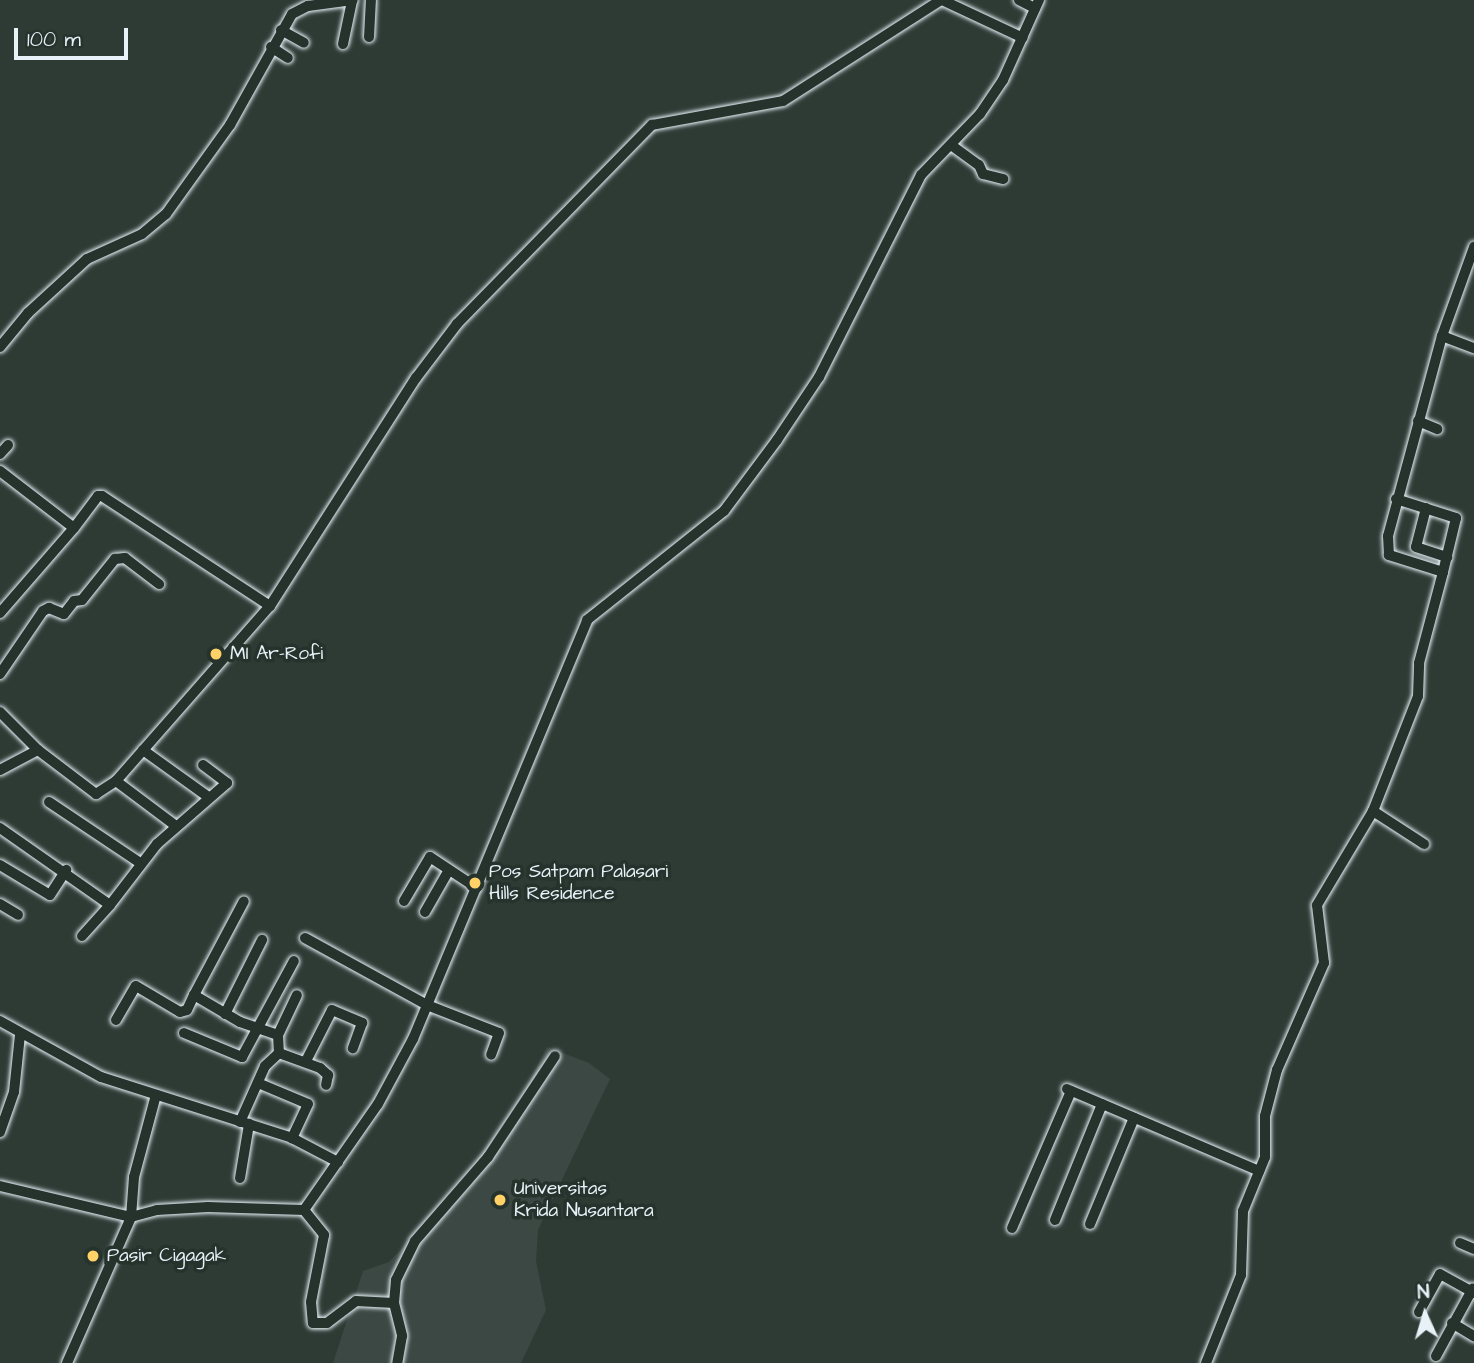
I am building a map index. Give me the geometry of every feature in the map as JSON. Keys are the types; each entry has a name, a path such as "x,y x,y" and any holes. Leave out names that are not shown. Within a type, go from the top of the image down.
{"street":[{"path":"0,347 29,313 87,259 158,223 210,156 298,4 321,11 352,0 344,44"},
{"path":"369,37 371,0"},
{"path":"0,712 38,750 96,794 116,781 271,606 416,378 457,324 652,125 783,101 941,0 1023,37"},
{"path":"304,1210 394,1076 477,888 587,620 724,511 819,377 921,174 951,145 995,91 1037,4 1019,0"},
{"path":"281,30 304,43"},
{"path":"271,47 288,58"},
{"path":"951,145 979,165 983,174 1003,179"},
{"path":"1443,572 1389,555 1396,499 1442,336 1474,247"},
{"path":"1442,336 1474,348"},
{"path":"1418,421 1437,429"},
{"path":"0,454 8,444"},
{"path":"0,471 74,528"},
{"path":"0,613 102,496 271,606"},
{"path":"1206,1363 1241,1275 1243,1211 1259,1171 1277,1070 1324,963 1317,905 1373,811 1418,696 1417,674 1456,518 1396,499"},
{"path":"1426,508 1416,547 1447,557"},
{"path":"0,674 43,611 49,608 64,614 74,601 82,600 115,559 125,558 159,584"},
{"path":"0,770 38,750"},
{"path":"144,750 207,796"},
{"path":"82,936 110,905 140,863 207,796 227,783 203,765"},
{"path":"116,781 176,826"},
{"path":"49,802 140,863"},
{"path":"1373,811 1424,845"},
{"path":"0,828 66,870 110,905"},
{"path":"404,901 429,857 477,888"},
{"path":"0,865 50,895 66,870"},
{"path":"425,912 449,870"},
{"path":"116,1020 136,986 180,1012 187,1010 244,901"},
{"path":"0,904 18,915"},
{"path":"305,939 427,1005 499,1033 491,1055"},
{"path":"225,1014 262,940"},
{"path":"184,1033 238,1059 259,1030 294,961"},
{"path":"194,995 225,1014 259,1030 278,1035"},
{"path":"279,1053 278,1035 297,995"},
{"path":"306,1061 332,1010 362,1023 353,1048"},
{"path":"4,1024 101,1077 292,1138 338,1162"},
{"path":"0,1132 14,1092 20,1035"},
{"path":"279,1053 306,1061 325,1072 326,1085"},
{"path":"240,1178 245,1123 267,1061 279,1053"},
{"path":"397,1363 402,1336 394,1303 396,1280 415,1241 488,1157 555,1056"},
{"path":"258,1083 308,1104 292,1138"},
{"path":"1012,1228 1069,1090 1259,1171"},
{"path":"67,1363 131,1217 134,1177 156,1095"},
{"path":"1055,1220 1102,1104"},
{"path":"1090,1224 1134,1118"},
{"path":"0,1186 131,1217 157,1210 208,1207 304,1210 324,1235 311,1302 313,1322 327,1323 356,1301 394,1303"},
{"path":"1460,1243 1474,1249"},
{"path":"1419,1312 1440,1274 1473,1290 1452,1323 1436,1356"},
{"path":"1452,1323 1474,1336"}],"shaded area":[{"name":"Universitas Krida Nusantara","path":"547,1047 589,1063 610,1079 538,1230 536,1261 546,1310 521,1363 333,1363 363,1271 389,1262 442,1207 515,1110"}],"place":[{"name":"MI Ar-Rofi","path":"216,654"},
{"name":"Pos Satpam Palasari Hills Residence","path":"475,883"},
{"name":"Universitas Krida Nusantara","path":"500,1200"},
{"name":"Pasir Cigagak","path":"93,1256"}]}
